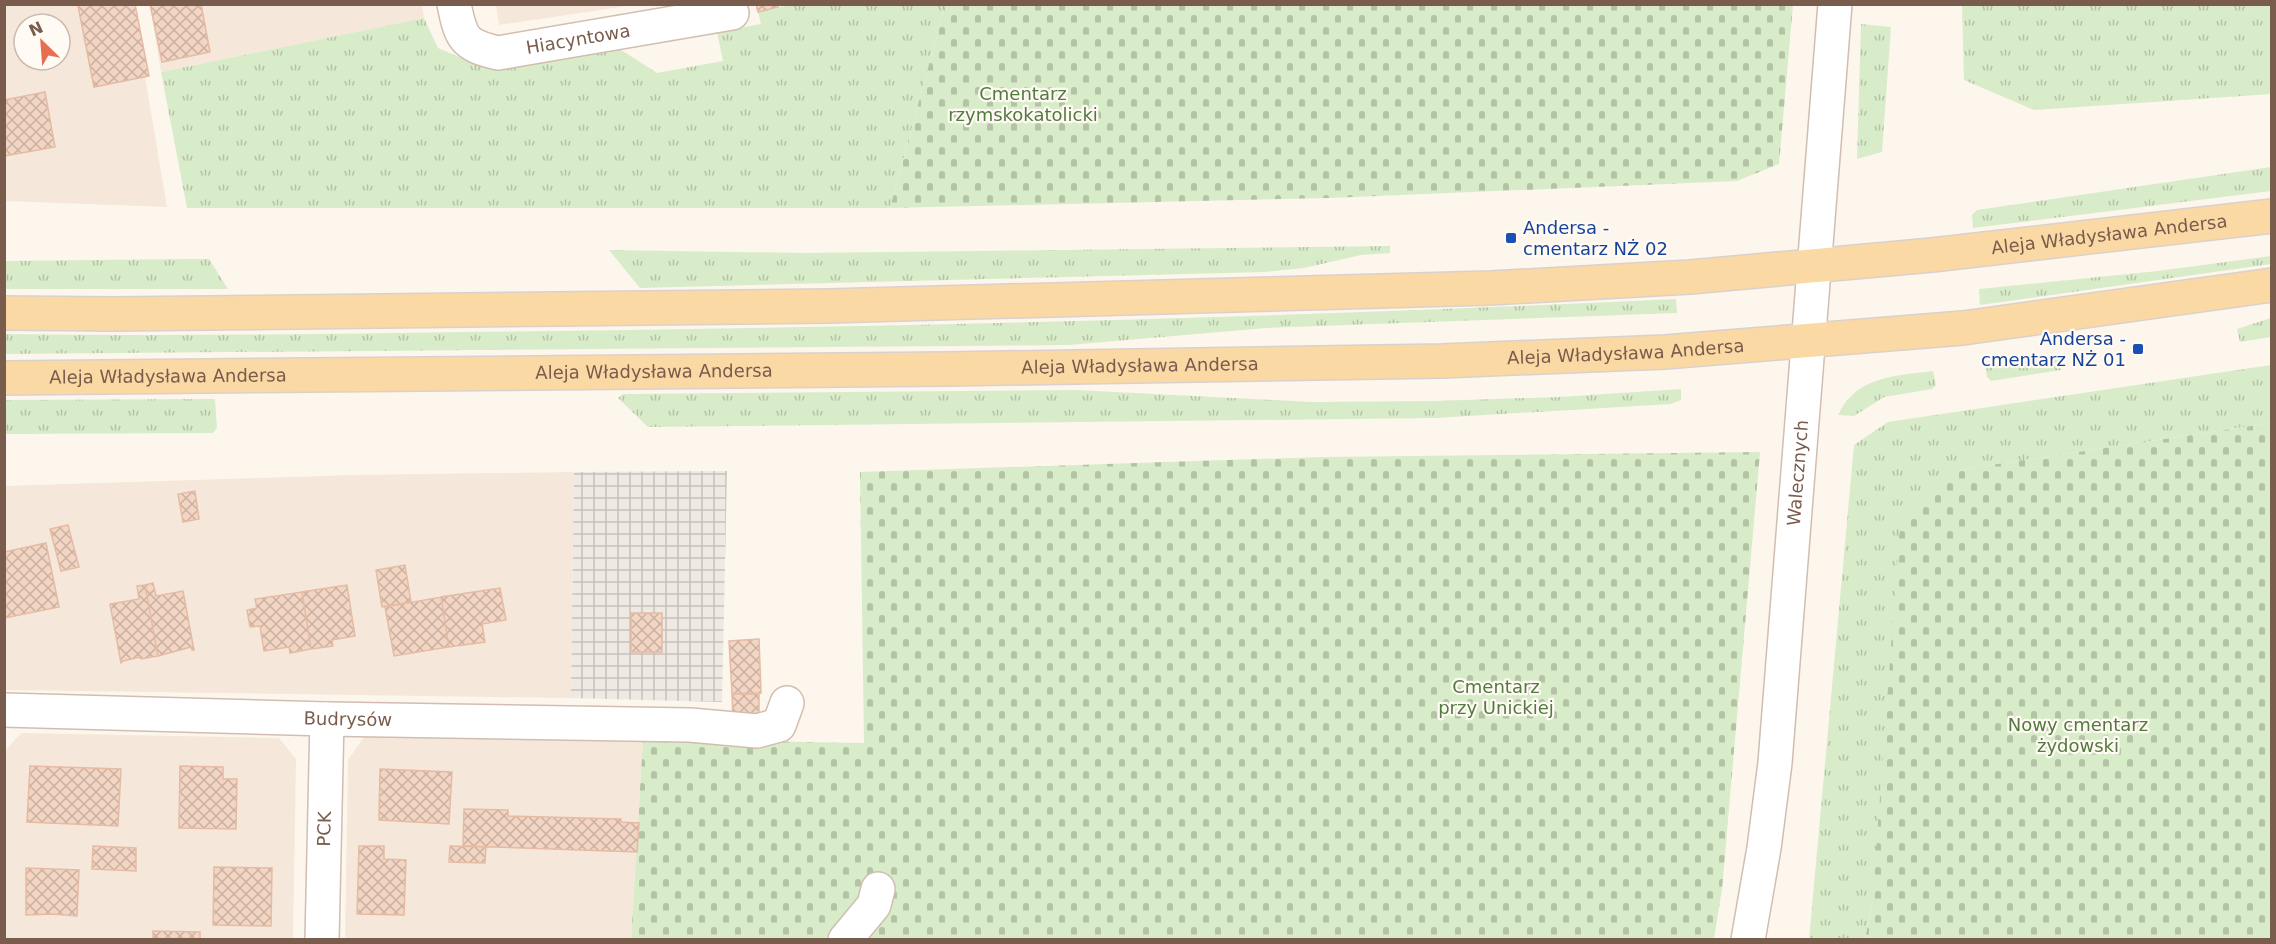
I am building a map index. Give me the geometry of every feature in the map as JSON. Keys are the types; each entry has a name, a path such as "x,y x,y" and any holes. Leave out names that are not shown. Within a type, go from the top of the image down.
{"main road":[{"name":"Aleja Władysława Andersa","path":"4,313 113,314 830,306 1503,287 1690,277 1956,253 2271,216"},
{"name":"Aleja Władysława Andersa","path":"4,378 936,369 1442,361 1665,352 1963,328 2271,285"}],"street":[{"name":"Hiacyntowa","path":"454,4 458,22 467,42 479,49 498,53 732,13"},
{"name":"Walecznych","path":"1748,939 1764,848 1775,763 1800,422 1809,340 1835,4"},
{"name":"Budrysów","path":"4,710 327,719 690,725 757,731 778,725 787,703"},
{"name":"PCK","path":"322,939 327,719"},
{"path":"845,939 874,905 878,889"}],"shaded area":[{"path":"422,4 424,18 161,72 150,5"},
{"path":"496,4 634,4 634,5 499,25"},
{"path":"5,5 133,5 167,207 5,201"},
{"path":"727,471 722,702 571,698 574,472"},
{"path":"574,472 571,698 5,690 4,486 354,475"},
{"path":"21,733 279,738 296,759 293,939 5,940 5,751"},
{"path":"366,734 643,739 631,939 345,940 348,760"}],"green space":[{"path":"794,4 945,5 890,208 187,208 161,72 424,18 438,48 480,66 618,48 657,73 723,61 717,32 761,24 758,12"},
{"name":"Cmentarz rzymskokatolicki","path":"945,5 1793,5 1779,164 1737,181 1329,198 890,208"},
{"path":"1962,5 2271,5 2271,94 2034,110 1964,80"},
{"path":"1861,24 1891,27 1882,152 1857,159"},
{"path":"2271,167 2271,191 1973,228 1972,215 1977,210"},
{"path":"1390,246 1390,253 1361,255 1304,268 1264,272 640,288 609,250 803,253"},
{"path":"2271,256 2271,264 1980,305 1979,289 2158,271"},
{"path":"209,259 228,289 5,289 5,261"},
{"path":"1676,299 1677,313 1266,328 1069,345 4,354 5,334 282,334 839,326 1257,316"},
{"path":"2271,318 2271,337 2240,342 2237,329"},
{"path":"2059,357 2061,370 1991,381 1987,377 1985,365"},
{"path":"2271,365 2271,423 1958,470 1865,939 1809,940 1854,445 1888,422"},
{"path":"1933,371 1936,385 1932,389 1884,397 1854,416 1838,415 1855,392 1866,385 1891,377"},
{"path":"1681,389 1681,400 1671,404 1435,418 648,427 618,398 623,394 1076,390 1312,402 1434,401 1560,397"},
{"path":"215,399 217,428 213,433 5,434 5,400"},
{"name":"Nowy cmentarz żydowski","path":"2271,423 2271,939 1865,939 1872,905 1900,525 1958,470"},
{"name":"Cmentarz przy Unickiej","path":"1760,452 1722,889 1714,939 631,940 643,739 864,743 860,472 1321,457"}],"building":[{"path":"135,4 149,76 94,87 78,6"},
{"path":"150,4 201,4 210,52 162,62"},
{"path":"756,4 778,4 778,7 758,12"},
{"path":"45,92 55,147 4,156 4,100"},
{"path":"195,491 199,519 183,522 178,494"},
{"path":"68,525 79,567 61,571 50,529"},
{"path":"46,543 59,607 4,618 4,552"},
{"path":"405,565 411,602 382,607 376,570"},
{"path":"153,583 156,596 183,591 194,650 191,647 158,656 145,585"},
{"path":"145,585 158,656 141,659 140,657 121,663 110,604 139,599 137,586"},
{"path":"347,585 355,636 332,640 333,646 311,649 302,592"},
{"path":"500,588 506,620 482,624 485,642 449,647 441,597"},
{"path":"302,592 311,649 290,653 289,647 264,651 260,626 250,627 247,610 257,608 255,599"},
{"path":"441,597 449,647 394,656 385,607"},
{"path":"631,613 662,613 662,652 631,652"},
{"path":"759,639 761,693 732,694 729,641"},
{"path":"732,694 759,694 759,723 733,723"},
{"path":"30,766 121,769 118,826 27,822"},
{"path":"180,766 223,767 223,779 237,779 236,829 179,828"},
{"path":"380,769 452,772 449,824 379,820"},
{"path":"464,809 508,810 508,816 621,819 621,822 639,823 637,852 463,846"},
{"path":"93,846 136,848 136,871 92,869"},
{"path":"359,846 384,846 384,859 406,860 404,915 357,914"},
{"path":"450,846 486,847 485,863 449,862"},
{"path":"214,867 272,868 271,926 213,925"},
{"path":"26,868 79,870 77,916 26,915"},
{"path":"153,931 200,932 200,940 153,940"}],"place":[{"name":"Andersa - cmentarz NŻ 02","path":"1511,238"},
{"name":"Andersa - cmentarz NŻ 01","path":"2138,349"}]}
